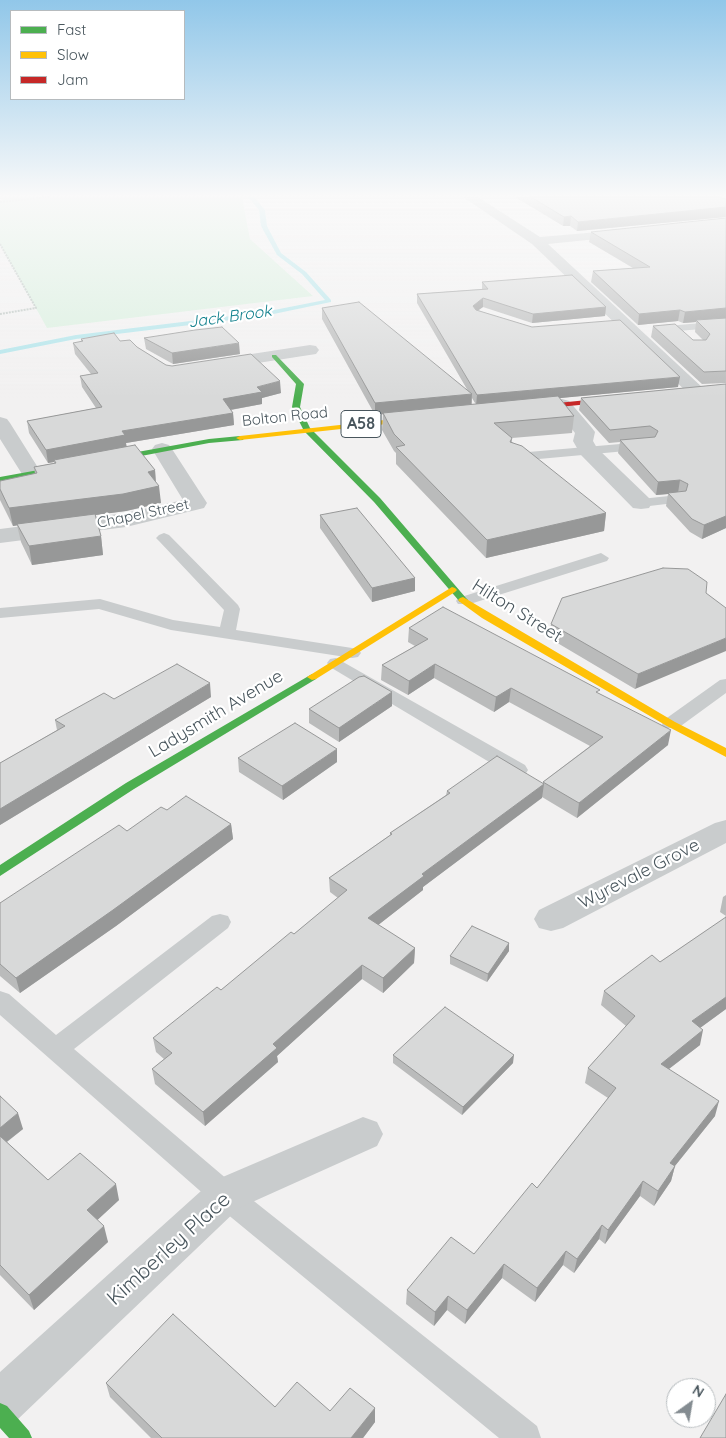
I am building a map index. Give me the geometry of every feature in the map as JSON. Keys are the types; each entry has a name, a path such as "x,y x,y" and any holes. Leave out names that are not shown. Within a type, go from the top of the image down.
{"street":[{"path":"561,264 626,327 702,392"},
{"path":"601,324 655,330 678,328 698,346"},
{"path":"200,366 310,350"},
{"name":"Hilton Street","path":"274,356 300,384 296,407 307,429 377,500 452,590 464,601 486,616 671,724 726,753"},
{"path":"678,394 702,392"},
{"path":"514,409 630,398"},
{"path":"562,405 585,432 583,441 588,451 641,503"},
{"name":"Bolton Road","path":"0,480 162,449 307,429 428,417"},
{"path":"0,423 32,474"},
{"name":"Chapel Street","path":"0,536 126,520 196,503 162,449"},
{"name":"Ladysmith Avenue","path":"0,871 130,786 336,663 452,590"},
{"name":"Wyrevale Grove","path":"551,919 726,830"},
{"name":"Kimberley Place","path":"0,1403 225,1195 364,1134"},
{"path":"0,1413 22,1438"}],"lane":[{"path":"678,328 726,324"},
{"path":"517,456 648,446"},
{"path":"641,503 678,499"},
{"path":"164,538 232,609 227,634"},
{"path":"464,601 601,558"},
{"path":"0,613 100,604 171,625 352,653"},
{"path":"336,663 528,776"},
{"path":"671,724 726,684"},
{"path":"56,1049 220,922"},
{"path":"0,1001 225,1195 525,1438"}],"path":[{"path":"0,314 36,308 11,264"}],"green space":[{"path":"11,264 278,264 313,296 47,328"}],"building":[{"path":"645,264 726,264 726,308 639,314 593,271 650,267"},
{"path":"572,275 606,307 533,314 483,298 473,306 476,310 532,327 620,320 680,377 477,395 417,294 488,289 482,282"},
{"path":"359,302 472,394 375,403 322,308"},
{"path":"726,318 726,371 704,372 653,326 675,324 693,340 706,340 710,334 696,320"},
{"path":"222,327 239,343 172,353 144,338 195,330"},
{"path":"114,333 120,341 130,340 137,347 166,365 172,366 251,354 280,381 257,387 262,392 223,399 233,413 122,431 125,435 46,450 27,421 102,407 80,376 98,373 73,343 83,341 81,339"},
{"path":"726,384 726,516 704,525 692,519 668,493 686,491 688,484 680,480 658,482 620,440 655,437 658,431 650,426 610,430 581,398"},
{"path":"558,396 574,416 494,423 512,438 510,442 522,446 606,513 487,540 396,447 405,445 394,434 383,413"},
{"path":"135,445 155,470 148,472 159,486 123,494 9,508 0,489 0,481 37,473 34,467 56,463 54,460"},
{"path":"357,508 415,578 372,588 320,515"},
{"path":"95,514 101,536 29,546 17,524"},
{"path":"663,568 688,569 707,582 706,593 726,608 726,638 638,674 551,624 562,598"},
{"path":"443,607 600,690 596,692 671,730 579,803 543,782 603,737 511,688 496,697 435,664 409,681 382,665 428,639 409,628"},
{"path":"177,664 210,683 0,809 0,763 65,726 55,720 104,693 114,699"},
{"path":"364,676 392,692 339,728 309,709 359,677"},
{"path":"295,723 337,749 282,786 238,758"},
{"path":"497,756 544,784 422,874 424,876 368,918 415,948 383,978 362,965 273,1044 277,1048 203,1112 152,1069 172,1053 153,1038 217,987 221,990 291,932 294,934 347,890 329,878 392,834 390,833 450,793 447,791"},
{"path":"186,796 231,824 16,978 0,964 0,903 119,825 127,831 161,807 167,810"},
{"path":"726,917 726,997 692,1021 703,1030 661,1064 719,1101 670,1163 675,1166 658,1191 643,1181 608,1230 602,1225 577,1259 566,1251 537,1288 504,1264 467,1310 448,1296 435,1312 407,1290 451,1237 474,1254 532,1183 537,1188 616,1088 588,1068 635,1016 604,991 652,955 660,962"},
{"path":"472,926 509,943 488,974 450,956"},
{"path":"445,1007 514,1055 463,1107 393,1055"},
{"path":"0,1096 18,1113 0,1128"},
{"path":"0,1136 48,1180 80,1153 116,1184 87,1210 104,1226 29,1295 0,1265"},
{"path":"173,1314 275,1407 297,1382 330,1411 350,1388 375,1408 351,1438 162,1438 106,1383"},
{"path":"726,1394 726,1438 700,1438 706,1428 716,1428 716,1411"}],"waterway":[{"name":"Jack Brook","path":"0,352 76,337 264,314 329,301 304,273 292,264"}],"traffic: fast":[{"path":"274,356 300,384 296,407 307,429 377,500 463,600"},
{"path":"0,480 209,441 240,438"},
{"path":"0,871 130,786 312,677"},
{"path":"0,1413 22,1438"}],"traffic: slow":[{"path":"240,438 421,418"},
{"path":"312,677 452,590"},
{"path":"463,600 486,616 671,724 726,753"}],"traffic: jam":[{"path":"528,408 617,399"}]}
